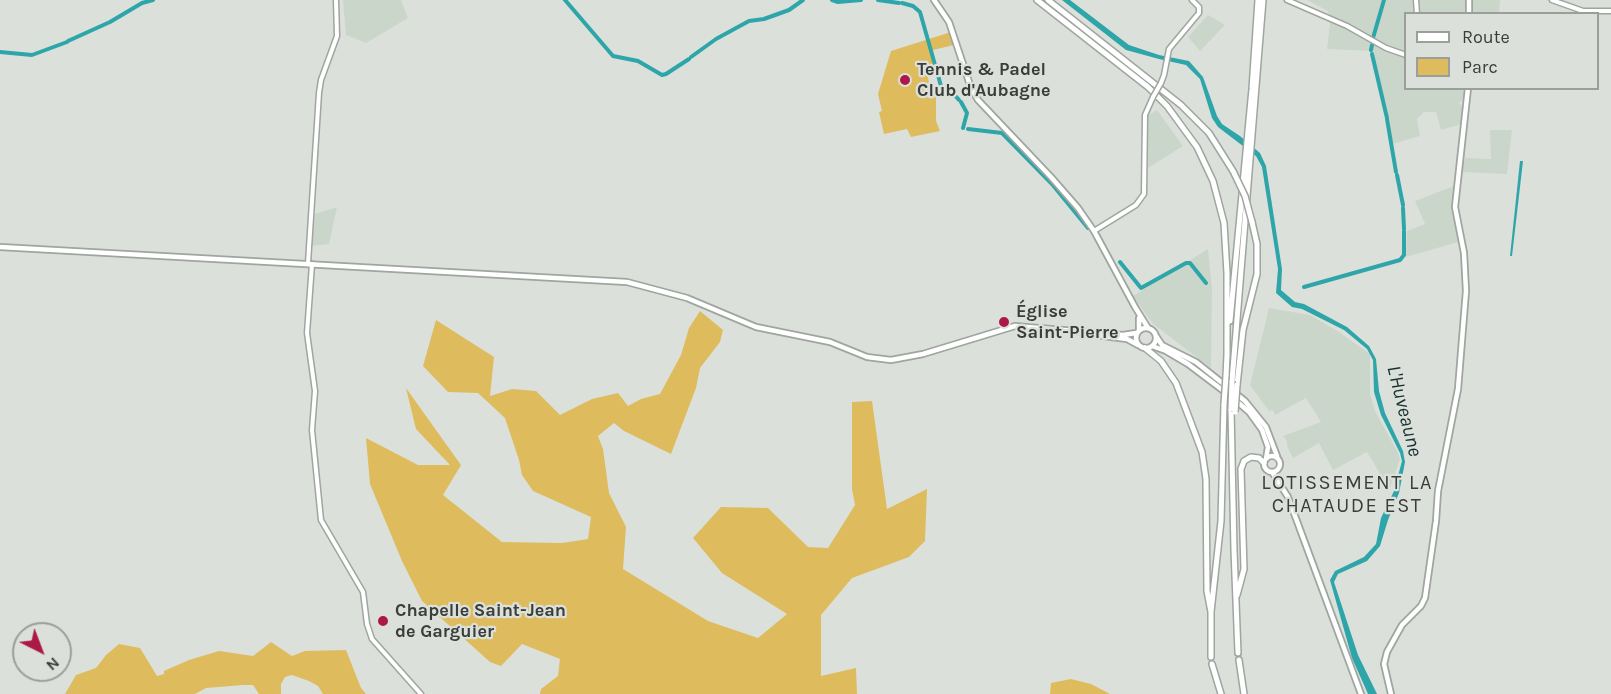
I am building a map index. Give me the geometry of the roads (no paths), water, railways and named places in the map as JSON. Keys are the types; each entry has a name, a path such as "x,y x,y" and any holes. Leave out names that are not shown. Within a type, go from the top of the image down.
{"highway":[{"path":"1037,0 1148,87 1167,106 1197,147 1213,181 1224,223 1227,273 1227,357"},
{"path":"1048,0 1181,105 1209,133 1233,171 1245,196 1257,244 1257,274 1243,330 1235,383"},
{"path":"1250,140 1258,0"},
{"path":"1211,657 1211,612 1221,521 1227,357 1263,0"},
{"path":"1238,653 1232,455 1248,156"},
{"path":"1148,347 1176,383 1202,452 1206,479 1207,591 1211,612"},
{"path":"1236,599 1244,569 1240,469 1244,461 1251,457 1265,461"},
{"path":"1239,660 1244,694"},
{"path":"1212,664 1221,694"}],"main road":[{"path":"934,0 949,22 971,88 978,100 1070,197 1094,231 1148,328 1152,330 1162,345 1196,362 1245,401 1266,427 1276,456 1281,462 1279,469 1283,486 1361,694"},
{"path":"1391,694 1384,669 1387,652 1402,626 1421,606 1425,598 1438,491 1458,389 1466,291 1464,253 1455,207 1468,90"},
{"path":"0,247 627,282 687,298 756,327 830,342 867,357 891,360 923,354 1007,327 1028,326 1123,335 1148,328"},
{"path":"1135,307 1140,322 1136,341 1138,345"},
{"path":"1063,329 1128,339 1138,345 1166,351 1188,364 1249,412 1264,435 1268,447 1266,469 1272,472 1283,486"},
{"path":"1148,347 1156,336"},
{"path":"1265,461 1270,456 1276,456"},
{"path":"1272,472 1279,469"}],"street":[{"path":"336,0 338,36 321,80 319,93 307,333 315,391 312,430 319,509 329,536 363,592 367,624 372,639 420,694"},
{"path":"1094,231 1136,205 1144,194 1146,185 1144,115 1161,83 1167,55 1174,42 1199,13 1200,7 1192,0"},
{"path":"1287,0 1347,26 1386,48 1404,54"},
{"path":"1552,0 1583,11 1611,11"}],"water":[{"path":"1062,0 1070,0 1129,45 1159,55 1189,61 1203,77 1222,124 1260,153 1266,166 1282,269 1281,290 1295,302 1304,304 1347,327 1369,346 1376,359 1379,391 1385,413 1403,451 1405,462 1399,493 1380,546 1367,561 1338,574 1334,582 1358,655 1377,694 1368,694 1352,658 1330,580 1335,571 1364,557 1376,544 1381,518 1394,491 1402,461 1381,415 1374,392 1373,360 1367,349 1344,330 1302,309 1292,307 1276,293 1278,269 1262,167 1256,156 1218,127 1212,118 1200,79 1186,65 1126,50"},
{"path":"1520,161 1523,161 1512,256 1510,256"}],"waterway":[{"path":"68,41 110,22 142,3 153,0"},
{"path":"565,0 613,56 638,61 662,75 689,59"},
{"path":"691,57 716,39 749,21 764,19 789,10 803,0"},
{"path":"832,0 838,2 861,0"},
{"path":"878,0 899,3"},
{"path":"1373,38 1384,0"},
{"path":"902,3 913,6 920,12 941,86 952,92 959,100"},
{"path":"0,52 32,55 67,42"},
{"path":"1371,50 1372,45"},
{"path":"1372,54 1387,118"},
{"path":"961,102 967,113 963,128"},
{"path":"1387,119 1396,172"},
{"path":"968,129 1002,133 1052,184 1088,228"},
{"path":"1397,175 1403,205"},
{"path":"1403,208 1404,229"},
{"path":"1304,287 1400,260 1404,255 1404,231"},
{"path":"1120,262 1141,288 1186,263 1190,263 1206,283"}],"place":[{"name":"Tennis & Padel Club d'Aubagne","path":"905,80"},
{"name":"Église Saint-Pierre","path":"1004,322"},
{"name":"Chapelle Saint-Jean de Garguier","path":"383,621"}],"district":[{"name":"LOTISSEMENT LA CHATAUDE EST","path":"1347,494"}],"water label":[{"name":"L'Huveaune","path":"1404,411"}]}
